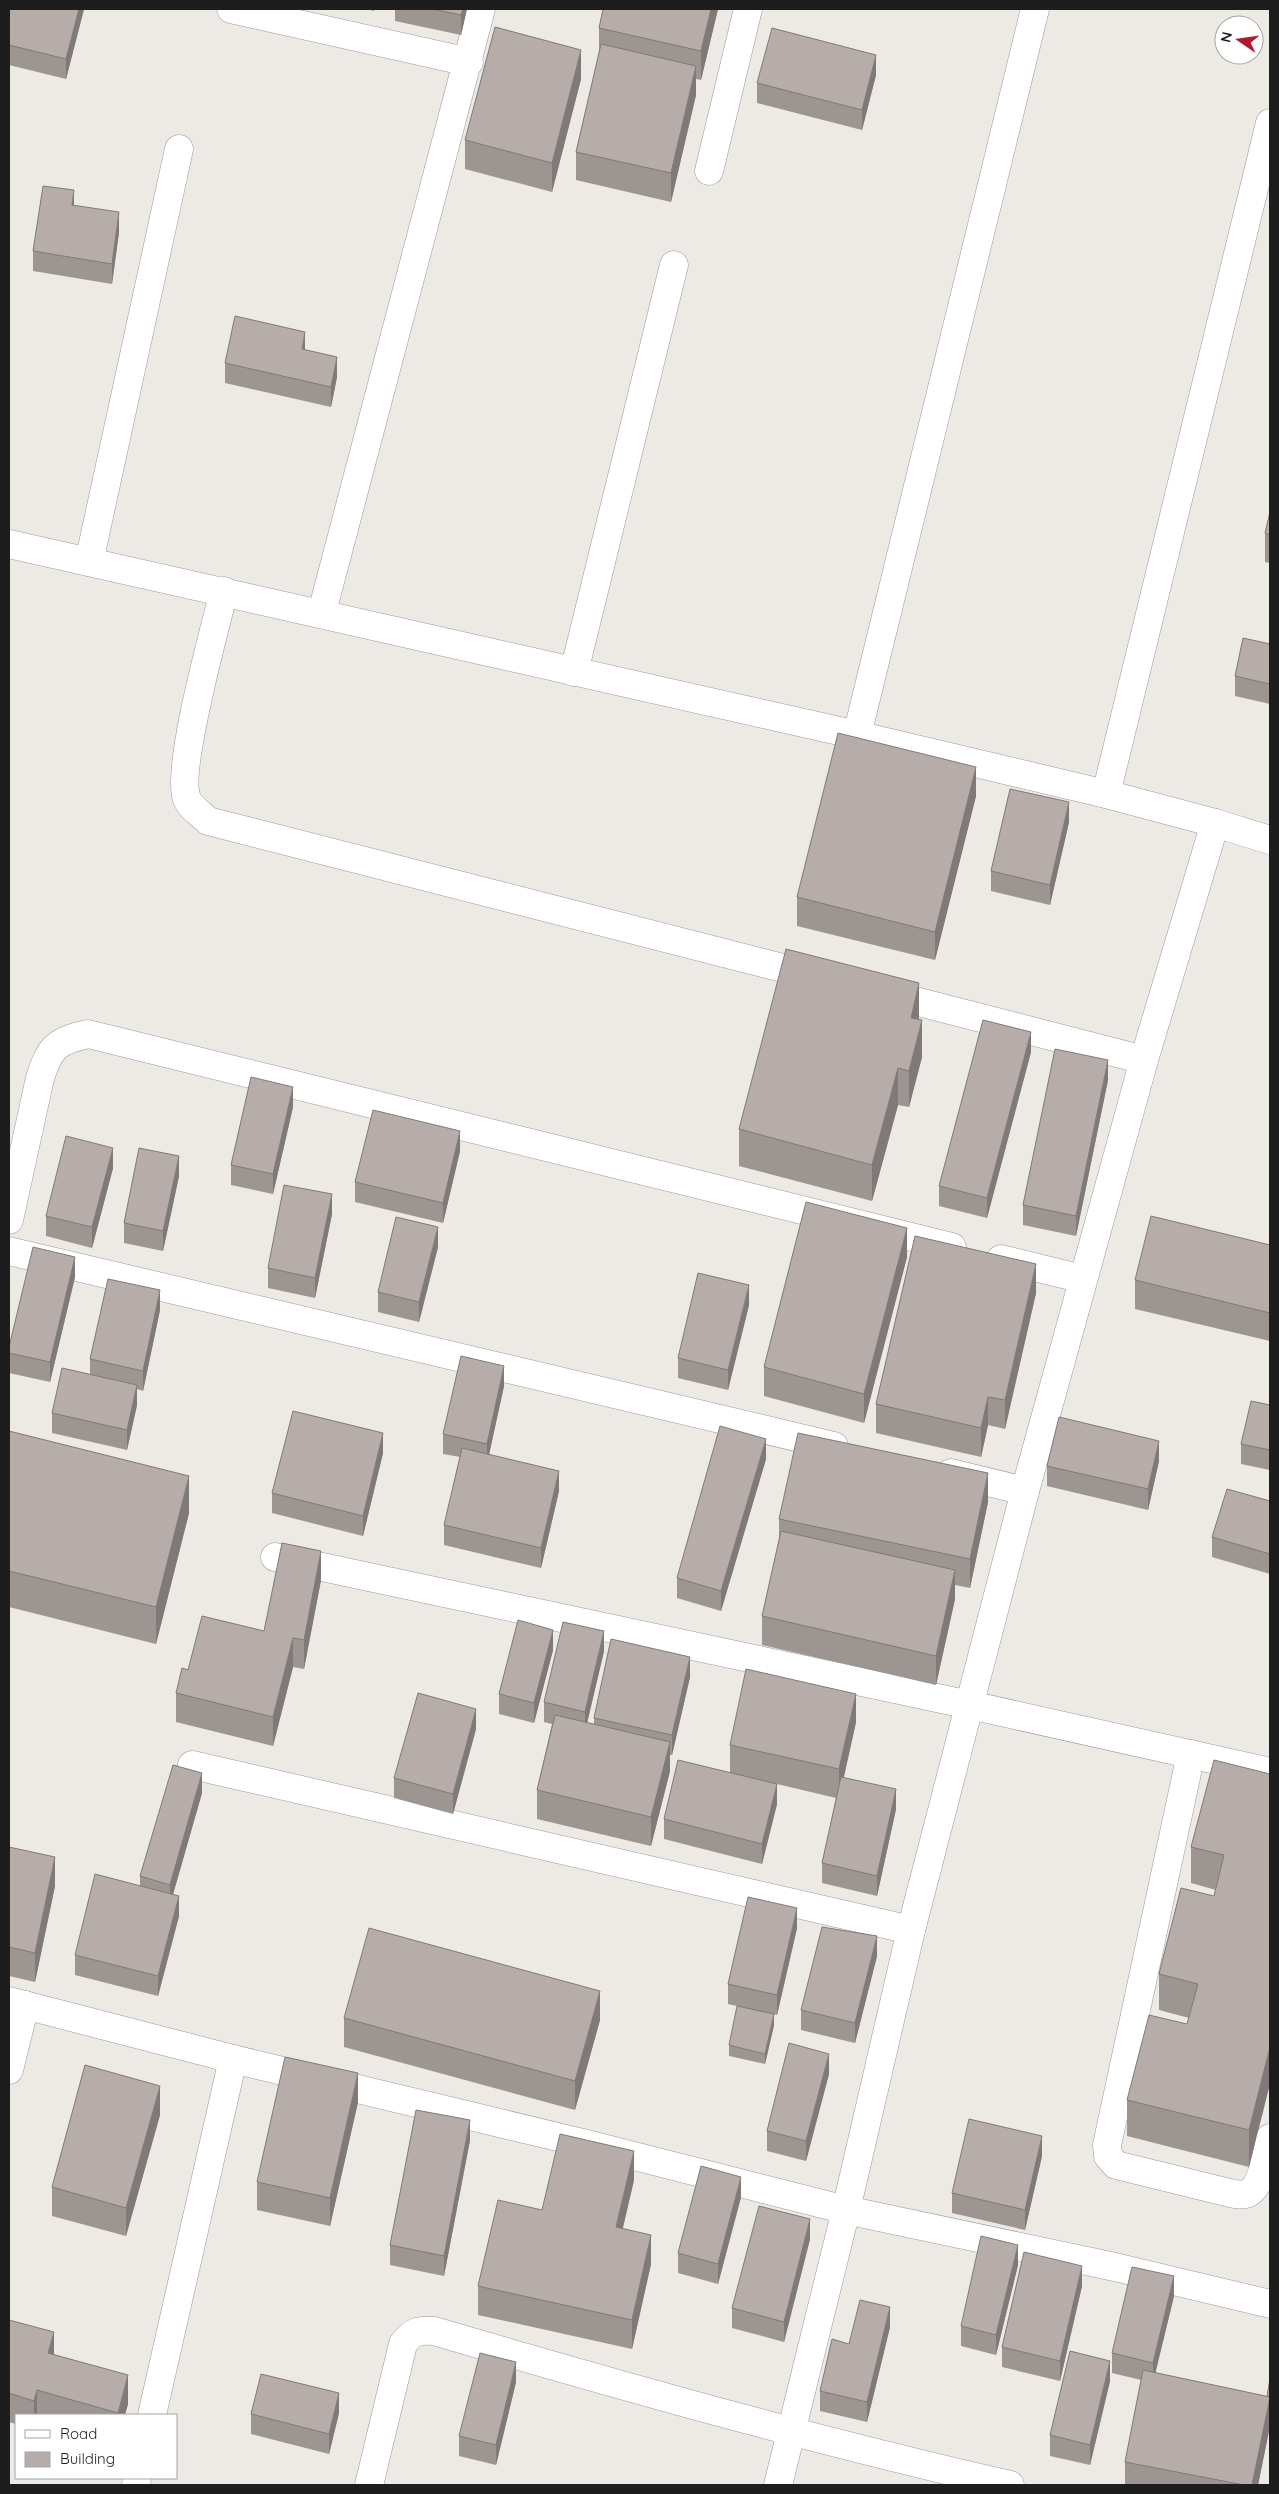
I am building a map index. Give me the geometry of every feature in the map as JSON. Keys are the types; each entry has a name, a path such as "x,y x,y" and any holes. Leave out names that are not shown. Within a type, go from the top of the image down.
{"street":[{"path":"232,9 469,62"},
{"path":"322,612 482,9"},
{"path":"709,171 748,9"},
{"path":"857,735 1035,9"},
{"path":"1106,794 1270,124"},
{"path":"89,562 179,149"},
{"path":"574,672 674,264"},
{"path":"9,544 322,612 574,672 857,735 1106,794 1215,822 1270,840"},
{"path":"224,591 187,752 184,781 187,800 208,821 1144,1060"},
{"path":"778,2485 846,2210 911,1930 1025,1491 1144,1060 1215,822"},
{"path":"9,1220 40,1078 48,1055 65,1039 88,1034 1083,1279"},
{"path":"9,1251 860,1452"},
{"path":"928,1468 1025,1491"},
{"path":"275,1557 970,1705 1270,1772"},
{"path":"1191,1754 1107,2145 1108,2156 1116,2165 1234,2194 1246,2194 1255,2188 1260,2178 1270,2138"},
{"path":"192,1765 911,1930"},
{"path":"1185,1782 1214,1788"},
{"path":"9,2070 17,2003 233,2059 578,2142 846,2210 1115,2267 1270,2304"},
{"path":"152,2414 233,2059"},
{"path":"369,2485 403,2344 410,2333 422,2330 434,2331 608,2382 876,2455 1010,2485"}],"building":[{"path":"9,9 79,9 66,59 9,45"},
{"path":"432,9 463,9 461,15"},
{"path":"603,9 711,9 701,51 599,28"},
{"path":"495,27 581,50 552,163 465,140"},
{"path":"772,28 876,55 862,110 757,83"},
{"path":"601,44 696,66 671,173 576,152"},
{"path":"43,186 74,190 72,205 119,212 112,264 33,251"},
{"path":"235,316 305,332 302,349 337,357 331,387 225,363"},
{"path":"1270,512 1270,535 1265,533"},
{"path":"1243,638 1270,644 1270,684 1235,676"},
{"path":"838,733 976,767 935,932 797,897"},
{"path":"1010,789 1069,802 1050,885 991,871"},
{"path":"786,949 919,983 911,1018 922,1020 909,1071 898,1068 872,1165 739,1129"},
{"path":"983,1020 1031,1032 987,1198 939,1186"},
{"path":"1055,1049 1108,1060 1076,1216 1023,1205"},
{"path":"251,1077 293,1087 273,1174 231,1165"},
{"path":"373,1110 460,1131 443,1203 355,1182"},
{"path":"66,1136 113,1148 92,1227 46,1216"},
{"path":"139,1148 179,1156 163,1231 124,1223"},
{"path":"284,1185 332,1194 315,1278 268,1268"},
{"path":"806,1202 907,1228 864,1394 764,1367"},
{"path":"1151,1216 1270,1245 1270,1313 1135,1280"},
{"path":"396,1217 438,1227 419,1302 378,1292"},
{"path":"915,1236 1036,1264 1005,1400 988,1397 981,1428 876,1404"},
{"path":"33,1247 75,1257 50,1362 9,1353"},
{"path":"698,1273 749,1285 728,1370 678,1358"},
{"path":"108,1279 160,1290 143,1371 90,1359"},
{"path":"461,1356 504,1366 487,1444 443,1434"},
{"path":"62,1368 137,1385 127,1430 52,1413"},
{"path":"1251,1401 1270,1405 1270,1450 1241,1444"},
{"path":"293,1411 383,1433 363,1516 272,1493"},
{"path":"1059,1417 1159,1441 1148,1489 1047,1466"},
{"path":"720,1426 766,1439 721,1591 677,1578"},
{"path":"9,1431 189,1476 156,1607 9,1571"},
{"path":"798,1433 988,1473 970,1559 779,1519"},
{"path":"462,1448 559,1471 541,1548 444,1525"},
{"path":"1227,1489 1270,1501 1270,1554 1212,1537"},
{"path":"781,1531 955,1570 936,1656 762,1616"},
{"path":"282,1543 321,1551 304,1640 293,1638 273,1717 176,1693 182,1668 188,1670 202,1616 264,1631"},
{"path":"518,1620 553,1630 534,1703 499,1694"},
{"path":"563,1622 604,1631 585,1712 544,1702"},
{"path":"611,1639 690,1657 672,1735 594,1718"},
{"path":"746,1669 856,1694 839,1769 730,1745"},
{"path":"418,1693 476,1709 453,1794 394,1778"},
{"path":"555,1715 670,1742 651,1817 537,1790"},
{"path":"678,1760 777,1784 762,1844 664,1819"},
{"path":"1214,1760 1270,1774 1270,2047 1249,2130 1127,2100 1149,2015 1187,2024 1198,1984 1159,1974 1181,1888 1214,1896 1224,1855 1191,1847"},
{"path":"173,1765 202,1773 170,1885 140,1876"},
{"path":"841,1777 896,1789 877,1876 822,1863"},
{"path":"9,1847 55,1857 35,1953 9,1947"},
{"path":"95,1874 179,1896 158,1976 75,1955"},
{"path":"748,1897 797,1908 777,1995 728,1984"},
{"path":"822,1927 877,1936 855,2023 801,2010"},
{"path":"369,1928 600,1991 575,2081 344,2018"},
{"path":"737,2006 774,2014 765,2054 729,2045"},
{"path":"789,2043 829,2054 806,2141 767,2131"},
{"path":"285,2057 358,2073 330,2198 257,2182"},
{"path":"85,2065 160,2086 126,2208 52,2187"},
{"path":"416,2110 470,2120 444,2256 390,2245"},
{"path":"969,2119 1042,2136 1025,2210 952,2193"},
{"path":"560,2134 634,2151 616,2227 651,2235 632,2320 478,2286 498,2200 542,2210"},
{"path":"701,2166 741,2177 718,2264 678,2253"},
{"path":"759,2206 810,2219 784,2322 732,2308"},
{"path":"981,2236 1018,2245 996,2335 961,2326"},
{"path":"1024,2252 1082,2266 1060,2361 1002,2347"},
{"path":"1132,2267 1174,2276 1153,2363 1112,2353"},
{"path":"860,2300 890,2307 867,2402 820,2391 832,2339 849,2344"},
{"path":"9,2320 54,2332 48,2353 128,2375 118,2413 37,2390 34,2401 9,2393"},
{"path":"1070,2351 1110,2361 1090,2445 1050,2435"},
{"path":"480,2353 516,2362 496,2445 459,2436"},
{"path":"1143,2370 1270,2397 1252,2485 1125,2462"},
{"path":"261,2374 339,2393 329,2434 251,2414"},
{"path":"1270,2379 1270,2397 1267,2396"}]}
